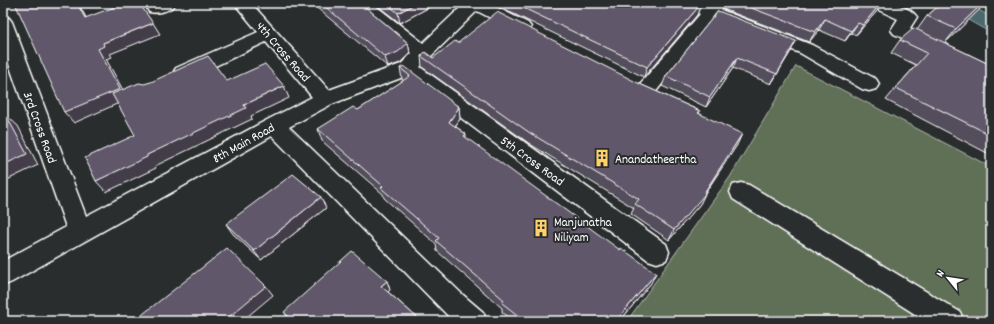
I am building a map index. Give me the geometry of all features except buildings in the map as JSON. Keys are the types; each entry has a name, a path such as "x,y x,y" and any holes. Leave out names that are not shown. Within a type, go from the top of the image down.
{"street":[{"name":"4th Cross Road","path":"242,3 325,99"},
{"path":"362,3 424,53"},
{"path":"475,3 537,34"},
{"name":"8th Main Road","path":"3,274 274,125 325,99 408,68 475,3"},
{"path":"687,3 714,8 806,49 868,84"},
{"path":"878,3 908,17 900,30 949,54"},
{"path":"647,89 714,8"},
{"name":"3rd Cross Road","path":"3,22 80,232"},
{"path":"165,81 269,34"},
{"name":"5th Cross Road","path":"408,68 657,252"},
{"path":"274,125 473,321"},
{"path":"741,192 950,321"}],"green space":[{"path":"796,66 991,167 991,321 627,321 730,177"}],"water":[{"path":"938,3 967,3 991,17 991,33"}],"place":[{"name":"Anandatheertha","path":"602,158"},
{"name":"Manjunatha Niliyam","path":"541,228"}]}
